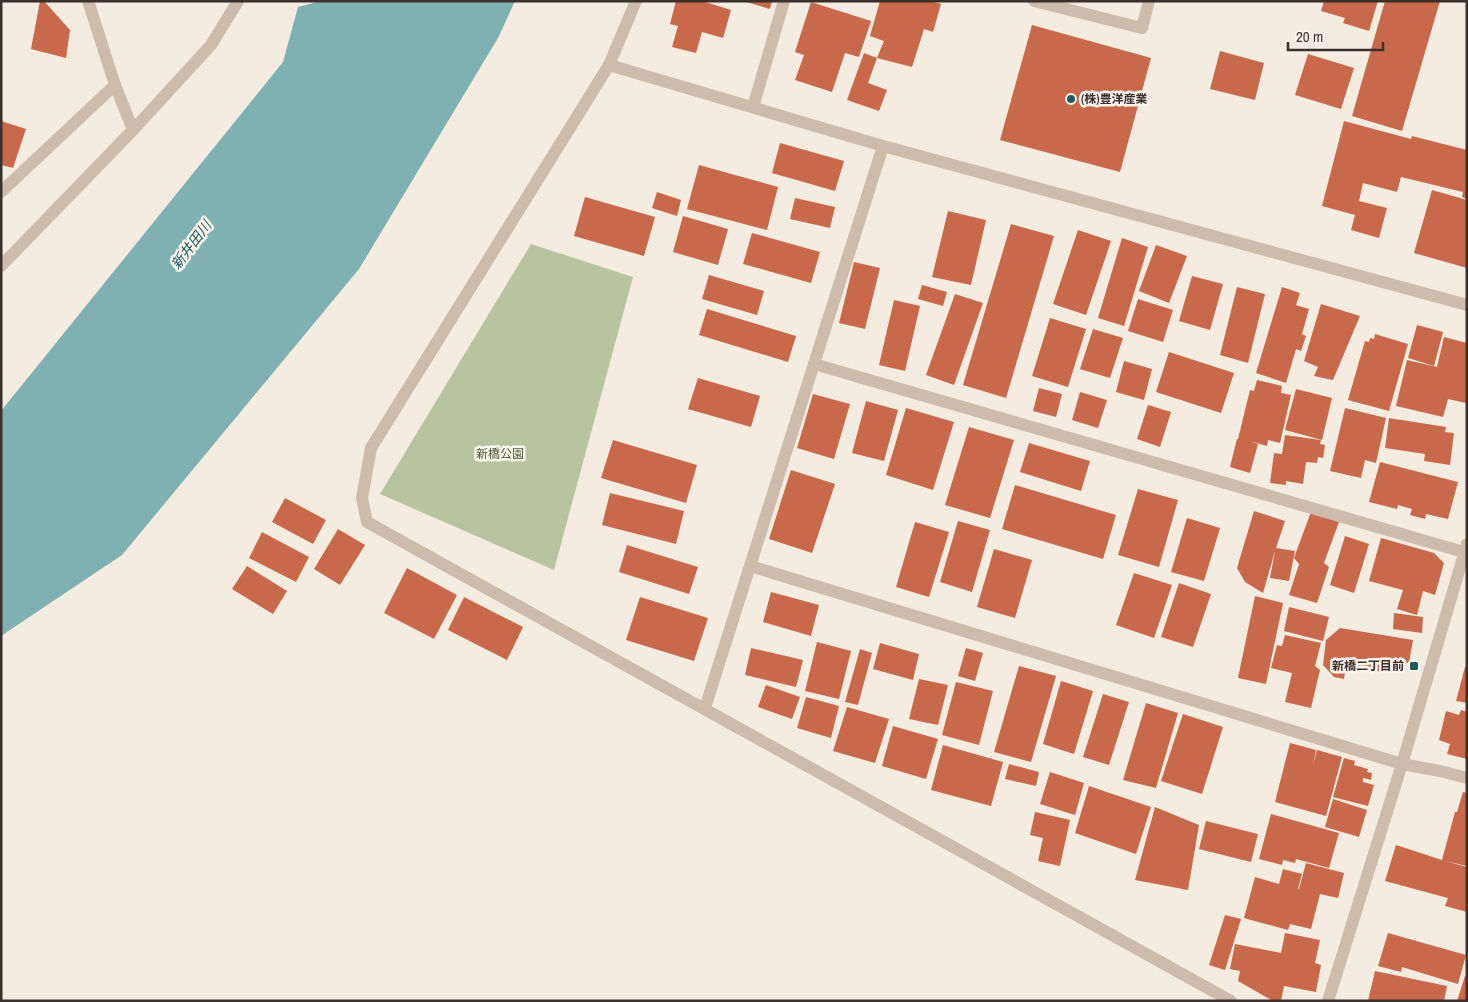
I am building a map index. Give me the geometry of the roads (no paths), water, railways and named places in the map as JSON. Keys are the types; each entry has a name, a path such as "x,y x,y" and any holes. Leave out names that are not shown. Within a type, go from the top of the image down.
{"street":[{"path":"88,1 116,85 134,130"},
{"path":"1,266 134,130 211,45 238,1"},
{"path":"636,1 609,65 371,448 362,498 367,522 1231,1001"},
{"path":"753,107 784,1"},
{"path":"1034,1 1142,28 1149,1"},
{"path":"609,65 883,146 1467,305"},
{"path":"1,192 116,85"},
{"path":"705,708 883,146"},
{"path":"814,364 1466,550 1328,1001"},
{"path":"750,566 1402,764 1467,778"}],"water":[{"name":"新井田川","path":"321,1 515,1 498,38 359,269 122,555 1,636 1,411 283,62 298,7"}],"place":[{"name":"(株)豊洋産業","path":"1071,99"},
{"name":"新橋二丁目前","path":"1414,666"}],"park label":[{"name":"新橋公園","path":"500,454"}]}
